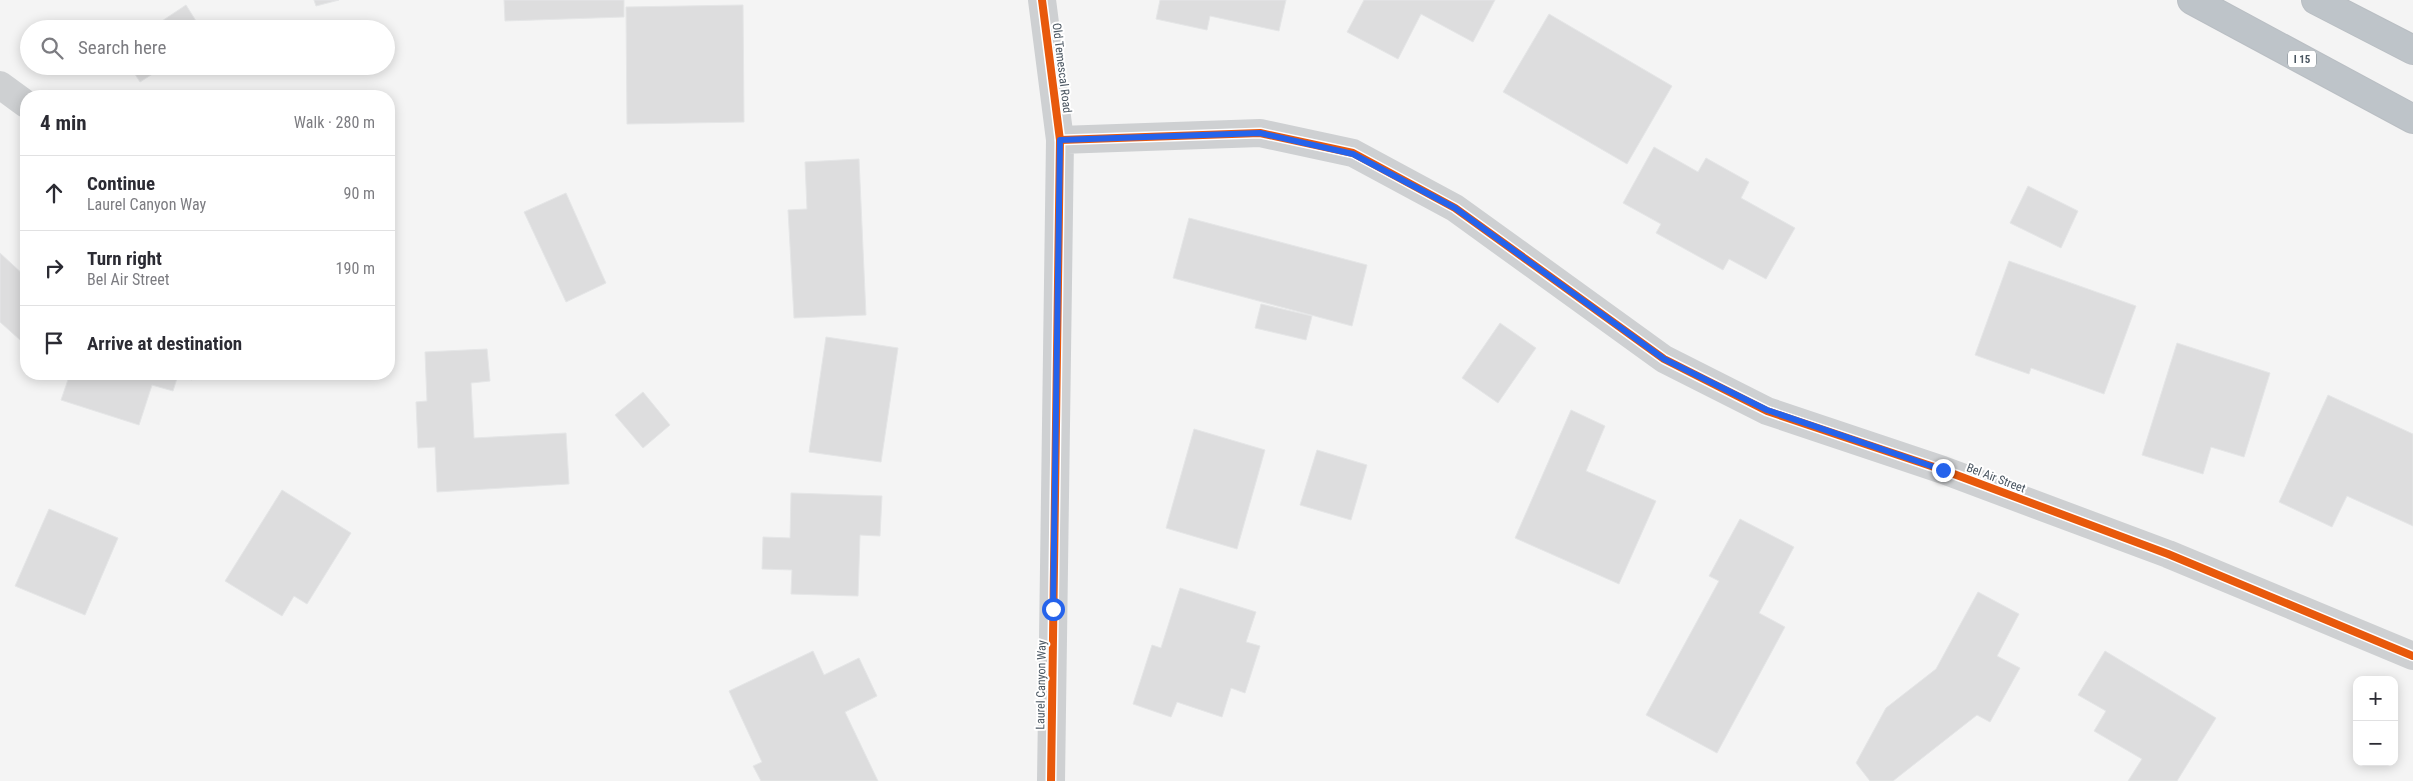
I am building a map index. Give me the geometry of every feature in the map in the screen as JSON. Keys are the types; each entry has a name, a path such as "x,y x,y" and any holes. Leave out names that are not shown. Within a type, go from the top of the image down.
{"highway":[{"name":"I 15","path":"2192,0 2413,118"},
{"path":"2316,0 2413,50"}],"street":[{"name":"Old Temescal Road","path":"1042,0 1060,140"},
{"path":"0,85 20,100"},
{"name":"Bel Air Street","path":"1060,140 1260,133 1353,154 1455,208 1664,359 1767,410 1943,470 2168,554 2413,656"},
{"name":"Laurel Canyon Way","path":"1051,781 1060,140"}],"building":[{"path":"314,0 339,0 316,6"},
{"path":"504,0 624,0 624,17 505,21"},
{"path":"1160,0 1286,0 1279,31 1210,16 1207,30 1156,19"},
{"path":"1364,0 1495,0 1473,42 1421,14 1398,59 1347,32"},
{"path":"186,5 195,20 164,20"},
{"path":"743,5 744,122 627,124 626,7"},
{"path":"1549,14 1672,86 1627,164 1503,92"},
{"path":"136,75 151,75 140,82"},
{"path":"1654,147 1698,172 1706,158 1749,182 1741,198 1795,228 1766,279 1729,259 1723,270 1656,233 1661,224 1623,203"},
{"path":"859,159 866,315 794,318 788,210 807,209 805,162"},
{"path":"2028,186 2078,211 2061,248 2010,223"},
{"path":"566,193 606,283 566,302 524,212"},
{"path":"1189,218 1367,265 1352,326 1173,278"},
{"path":"0,253 20,271 20,340 0,322"},
{"path":"2009,261 2136,306 2104,394 2031,368 2029,374 1975,355"},
{"path":"1261,304 1312,316 1306,340 1255,328"},
{"path":"1500,323 1536,348 1498,403 1462,378"},
{"path":"826,337 898,348 881,462 809,452"},
{"path":"2177,343 2270,373 2244,457 2211,447 2203,474 2142,455"},
{"path":"487,349 490,381 471,383 474,438 566,433 569,484 437,492 435,447 418,448 416,402 427,401 425,352"},
{"path":"68,380 176,380 173,391 152,385 139,425 61,400"},
{"path":"643,392 670,425 643,448 615,415"},
{"path":"2328,395 2413,434 2413,526 2347,496 2332,527 2279,502"},
{"path":"1571,410 1605,426 1586,471 1656,501 1619,584 1515,538"},
{"path":"1194,429 1265,450 1237,549 1166,528"},
{"path":"1317,450 1367,465 1351,520 1300,505"},
{"path":"282,490 351,533 307,604 294,596 282,616 225,581"},
{"path":"791,493 882,496 880,536 860,535 858,596 791,594 792,570 762,569 763,537 790,538"},
{"path":"49,509 118,538 85,615 15,586"},
{"path":"1740,519 1794,547 1759,613 1785,627 1717,753 1646,715 1719,581 1709,576"},
{"path":"1180,588 1256,612 1246,642 1260,646 1245,693 1231,688 1222,717 1177,702 1171,717 1133,704 1152,645 1161,648"},
{"path":"1978,592 2019,614 1997,656 2020,668 1990,722 1977,715 1893,781 1870,781 1856,763 1886,708 1936,669"},
{"path":"813,651 824,675 859,658 877,696 845,712 878,781 761,781 753,766 762,762 729,691"},
{"path":"2105,651 2216,718 2177,781 2128,781 2142,759 2094,731 2106,711 2078,695"}],"cycle path":[{"path":"1042,0 1060,140 1051,781"},
{"path":"1060,140 1260,133 1353,153 1455,208 1664,359 1767,411 1943,470 2168,554 2413,656"}],"route":[{"path":"1053,609 1060,140 1260,133 1353,154 1455,208 1664,359 1767,410 1943,470"}]}
